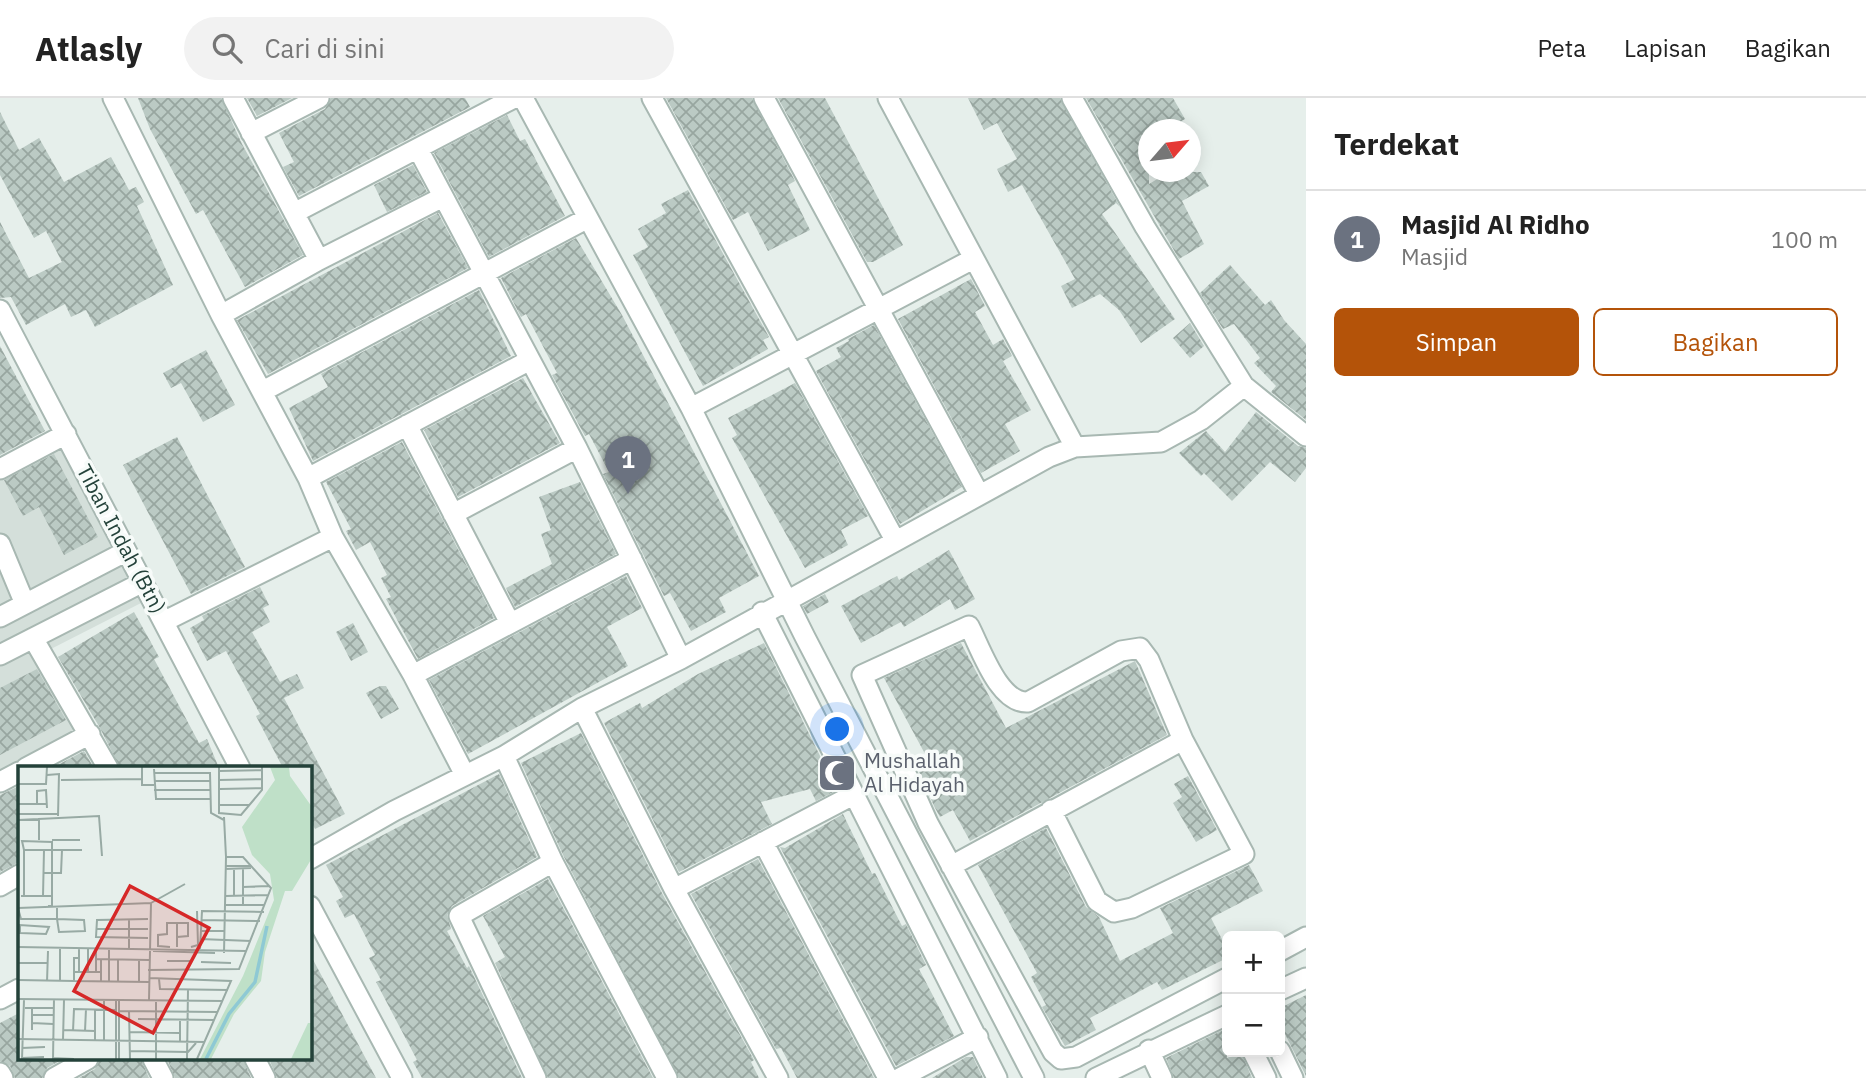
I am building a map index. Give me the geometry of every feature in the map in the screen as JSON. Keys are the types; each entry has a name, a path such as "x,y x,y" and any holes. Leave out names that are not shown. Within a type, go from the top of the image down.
{"street":[{"path":"113,98 221,315 308,478 333,537 413,675 465,775"},
{"path":"233,98 319,260"},
{"path":"251,133 319,98"},
{"path":"293,212 514,98"},
{"path":"523,98 691,408 785,598 1034,1078"},
{"path":"652,98 895,540"},
{"path":"764,98 979,494"},
{"path":"888,98 1019,347 1046,389 1075,447"},
{"path":"1072,98 1159,250 1244,386 1306,436"},
{"path":"418,149 577,448 681,659"},
{"path":"221,315 319,260 443,197"},
{"path":"263,391 588,218"},
{"path":"691,408 878,312 973,259"},
{"name":"Tiban Indah (Btn)","path":"0,310 239,766"},
{"path":"308,478 530,360"},
{"path":"312,858 504,756 583,708 681,659 785,598 1049,457 1075,447 1161,442 1201,420 1244,386"},
{"path":"407,425 510,623"},
{"path":"0,469 66,434"},
{"path":"453,514 577,448"},
{"path":"165,621 333,537"},
{"path":"0,544 25,604"},
{"path":"0,617 125,552"},
{"path":"413,675 632,559"},
{"path":"0,655 143,582"},
{"path":"762,612 997,1078"},
{"path":"1051,810 1097,901 1114,912 1132,908 1244,854 1183,740 1149,660 1140,648 1121,651 1028,702 1019,702 1004,694 969,625 862,675 928,823 1046,1043 1061,1059 1076,1057 1222,981"},
{"path":"33,638 107,766"},
{"path":"583,708 674,889 778,1078"},
{"path":"30,766 90,734"},
{"path":"951,866 1183,740"},
{"path":"504,756 552,862 667,1078"},
{"path":"0,782 18,773"},
{"path":"674,889 853,795"},
{"path":"908,834 928,823"},
{"path":"763,842 888,1078"},
{"path":"536,1078 459,916 552,862"},
{"path":"0,886 18,876"},
{"path":"312,915 317,939 402,1078"},
{"path":"1285,948 1306,937"},
{"path":"1285,988 1306,978"},
{"path":"0,999 18,990"},
{"path":"1096,1078 1222,1017"},
{"path":"900,1078 978,1037"},
{"path":"1149,1051 1162,1078"},
{"path":"1256,1057 1266,1078"},
{"path":"1283,1057 1293,1078"},
{"path":"54,1078 86,1060"},
{"path":"154,1060 163,1078"},
{"path":"256,1060 265,1078"},
{"path":"0,1073 3,1078"}],"shaded area":[{"path":"59,446 141,603 47,651 90,733 28,766 18,766 18,771 0,781 0,477"}],"building":[{"path":"138,98 221,98 242,144 303,255 245,287 203,210 196,214 150,129"},
{"path":"247,98 292,98 257,116"},
{"path":"331,98 465,98 470,107 299,196 283,167 294,162 279,133 325,109"},
{"path":"666,98 752,98 795,181 788,185 810,230 768,251 748,212 733,220"},
{"path":"778,98 825,98 903,245 873,262 867,262"},
{"path":"968,98 1060,98 1120,207 1116,203 1102,214 1175,319 1141,343 1119,310 1100,294 1072,308 1061,286 1075,279 1022,185 1008,192 997,169 1017,159 997,123 984,130"},
{"path":"1086,98 1173,98 1185,119 1138,119 1138,182 1201,182 1201,172 1209,186 1182,201 1204,244 1179,259"},
{"path":"0,112 19,150 39,138 64,182 111,157 129,190 136,187 144,202 137,206 173,285 95,327 86,310 71,317 65,304 26,325 11,297 0,298 0,222 29,278 62,262 46,231 34,238 0,175"},
{"path":"507,115 520,141 525,139 565,216 489,257 434,153"},
{"path":"413,165 427,192 387,212 374,185"},
{"path":"688,190 769,337 763,340 768,349 703,386 633,255 648,247 638,229 666,213 661,204"},
{"path":"438,213 468,268 268,374 237,320"},
{"path":"576,238 622,315 759,576 719,598 726,612 691,631 670,593 664,596 603,474 609,472 589,434 585,436 552,375 557,373 526,314 521,317 501,278"},
{"path":"1230,265 1265,305 1271,300 1284,320 1306,344 1306,420 1271,392 1276,386 1254,363 1260,358 1234,324 1223,329 1200,293"},
{"path":"971,279 985,306 975,312 993,345 1003,339 1012,356 1003,361 1031,410 1005,424 1020,451 981,473 898,319"},
{"path":"479,290 511,356 313,461 289,408 328,387 321,374"},
{"path":"1190,323 1204,346 1190,358 1173,338"},
{"path":"874,325 962,487 900,524 816,371 841,357 836,348"},
{"path":"0,346 45,431 0,455"},
{"path":"206,350 235,405 203,422 181,383 171,388 163,373"},
{"path":"523,378 560,443 458,497 424,430"},
{"path":"795,383 868,516 841,530 848,545 805,568 732,438 737,435 728,418"},
{"path":"1256,412 1298,446 1306,448 1306,468 1295,482 1270,462 1232,501 1204,473 1201,476 1179,453 1206,431 1225,452"},
{"path":"177,437 245,567 191,594 123,465"},
{"path":"402,442 494,618 418,659 386,599 391,597 381,578 387,575 370,542 356,550 346,531 351,529 326,482"},
{"path":"54,454 98,537 64,555 39,507 23,516 4,480"},
{"path":"580,482 616,554 515,607 506,588 552,564 541,534 551,530 539,497"},
{"path":"949,550 975,599 955,610 950,599 904,627 901,622 861,643 841,606 897,576 899,580"},
{"path":"626,576 642,608 607,627 628,666 468,754 429,680"},
{"path":"260,587 269,605 263,608 270,622 252,632 280,682 297,674 304,688 284,698 345,814 315,829 312,823 312,766 282,766 256,716 260,714 226,651 207,661 190,628 204,620 202,616"},
{"path":"825,594 829,602 807,614 803,606"},
{"path":"134,612 159,657 154,659 199,743 207,739 218,766 119,766 58,657"},
{"path":"353,623 368,652 351,661 336,632"},
{"path":"764,643 837,790 816,801 810,789 761,802 772,824 679,872 604,723 640,703 642,708 698,674"},
{"path":"961,643 1006,728 1135,661 1167,735 970,841 953,810 940,817 934,806 919,772 931,765 884,678"},
{"path":"37,669 66,720 0,755 0,688"},
{"path":"386,686 399,709 381,719 366,693"},
{"path":"581,733 663,895 754,1060 751,1062 759,1078 679,1078 564,857 521,763"},
{"path":"84,751 93,766 56,766"},
{"path":"499,774 537,857 452,906 447,915 451,929 447,931 467,968 469,966 522,1078 422,1078 413,1062 417,1060 376,982 381,980 369,958 375,955 354,914 345,918 336,901 343,897 326,865"},
{"path":"1188,776 1217,830 1196,842 1173,803 1182,797 1174,784"},
{"path":"18,786 18,863 0,872 0,795"},
{"path":"843,814 872,874 875,873 902,926 906,924 926,965 919,969 954,1036 896,1066 780,847 785,848"},
{"path":"1046,828 1086,907 1099,917 1120,961 1173,933 1160,908 1249,865 1263,891 1211,918 1222,939 1222,960 1162,990 1157,982 1090,1018 1096,1030 1065,1046 1042,1007 1046,1005 1031,977 1037,973 978,865"},
{"path":"758,859 874,1078 797,1078 781,1048 776,1049 691,894"},
{"path":"548,879 653,1078 548,1078 495,963 505,957 483,916"},
{"path":"312,958 376,1078 277,1078 269,1060 312,1060"},
{"path":"1306,995 1306,1076 1285,1034 1285,1006"},
{"path":"18,1014 18,1060 61,1060 47,1068 42,1078 15,1078 10,1066 0,1061 0,1023"},
{"path":"1222,1030 1222,1057 1243,1057 1252,1078 1174,1078 1166,1058"},
{"path":"966,1057 973,1057 983,1078 932,1078"},
{"path":"100,1060 141,1060 149,1078 79,1078 95,1069"},
{"path":"167,1060 243,1060 251,1078 175,1078"}],"place":[{"name":"Masjid Al Ridho","path":"628,494"},
{"name":"Mushallah Al Hidayah","path":"837,773"}]}
